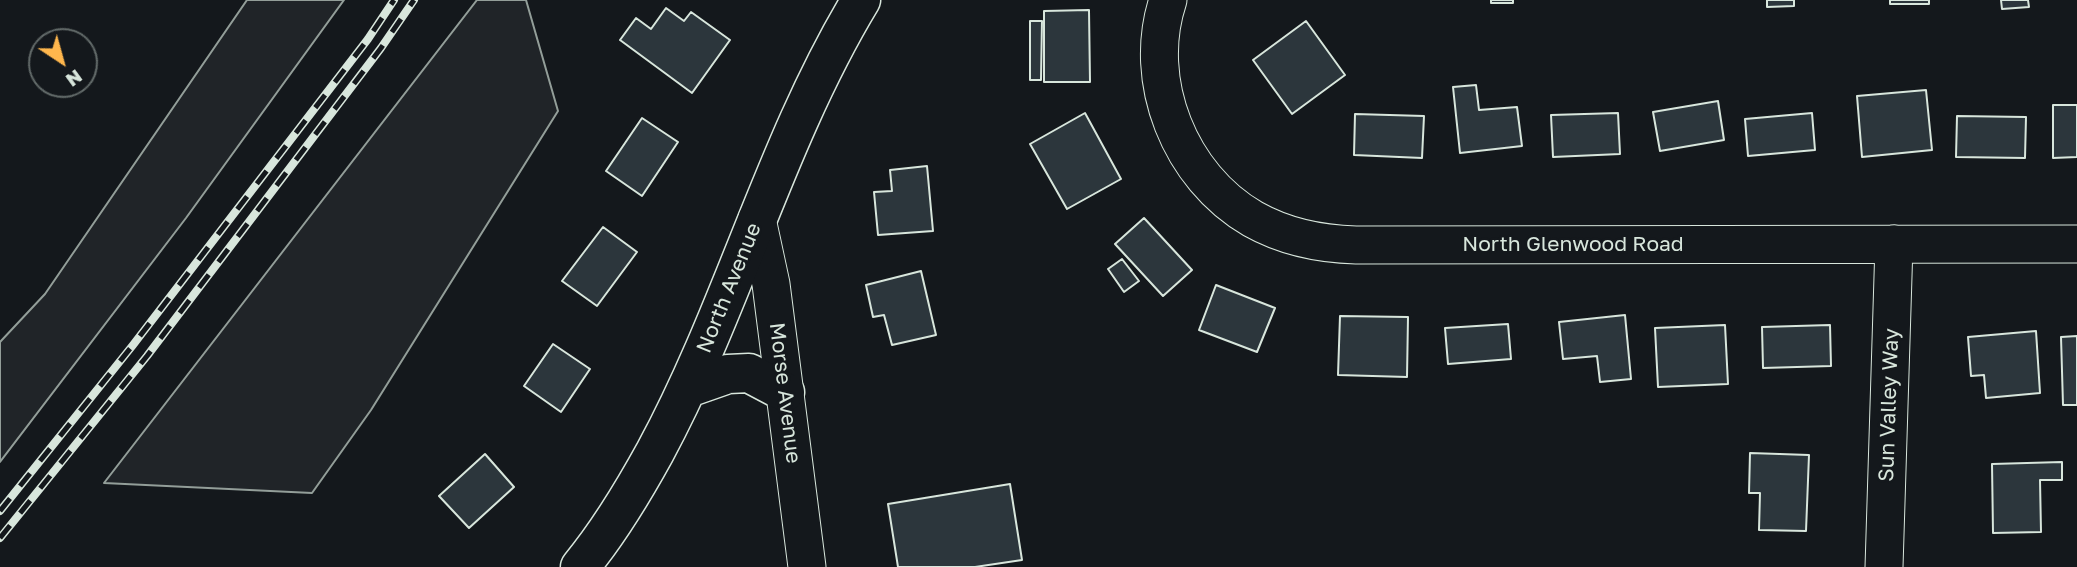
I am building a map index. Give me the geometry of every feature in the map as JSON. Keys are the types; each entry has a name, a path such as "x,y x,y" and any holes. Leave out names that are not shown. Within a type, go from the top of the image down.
{"main road":[{"name":"North Avenue","path":"580,567 593,552 637,484 688,388 809,96 861,0"},
{"path":"688,388 728,374 749,373 785,392"}],"street":[{"name":"North Glenwood Road","path":"1168,0 1163,14 1159,54 1161,73 1168,113 1185,149 1208,182 1237,208 1254,219 1291,235 1330,244 1356,245 2077,244"},
{"name":"Morse Avenue","path":"757,219 771,284 807,567"},
{"name":"Sun Valley Way","path":"1884,567 1894,244"}],"shaded area":[{"path":"247,0 344,0 186,218 0,462 0,342 45,294"},
{"path":"477,0 526,0 558,111 371,410 312,493 104,483"}],"building":[{"path":"1491,0 1513,0 1513,3 1491,3"},
{"path":"1767,0 1794,0 1794,6 1767,7"},
{"path":"1890,0 1929,0 1929,4 1890,4"},
{"path":"2001,0 2028,0 2029,7 2002,9"},
{"path":"666,8 684,21 691,12 730,40 692,93 620,40 636,18 651,29"},
{"path":"1089,10 1090,82 1044,82 1044,11"},
{"path":"1030,21 1042,21 1041,80 1030,80"},
{"path":"1306,21 1345,75 1292,114 1253,60"},
{"path":"1476,85 1479,110 1517,107 1522,146 1460,153 1453,87"},
{"path":"1926,90 1932,150 1862,157 1857,96"},
{"path":"1718,101 1724,140 1660,151 1653,112"},
{"path":"2053,105 2077,105 2077,157 2053,158"},
{"path":"1085,113 1121,179 1067,209 1030,144"},
{"path":"1618,113 1620,154 1553,157 1551,115"},
{"path":"1812,113 1815,150 1748,156 1745,119"},
{"path":"1355,114 1424,116 1422,158 1354,155"},
{"path":"1957,116 2026,117 2025,158 1956,157"},
{"path":"642,118 678,142 642,196 606,171"},
{"path":"927,166 933,231 878,235 874,192 892,191 890,170"},
{"path":"1144,218 1192,270 1163,296 1115,244"},
{"path":"603,227 637,252 597,306 562,281"},
{"path":"1122,259 1139,281 1124,292 1108,269"},
{"path":"921,271 936,335 892,345 884,315 873,317 866,285"},
{"path":"1216,285 1275,308 1257,352 1199,330"},
{"path":"1625,315 1631,379 1600,382 1597,356 1563,359 1559,322"},
{"path":"1340,316 1408,317 1407,377 1338,375"},
{"path":"1508,324 1511,359 1448,364 1445,328"},
{"path":"1725,325 1728,384 1658,387 1655,328"},
{"path":"1830,325 1831,366 1763,368 1762,327"},
{"path":"2036,331 2040,393 1986,398 1984,375 1971,376 1968,337"},
{"path":"2077,336 2077,405 2063,405 2061,337"},
{"path":"553,344 590,369 561,412 524,386"},
{"path":"1750,453 1809,455 1806,531 1759,530 1760,493 1749,493"},
{"path":"485,454 514,487 469,528 439,496"},
{"path":"2062,462 2062,480 2040,480 2041,532 1993,533 1992,464"},
{"path":"1010,484 1022,560 975,567 898,567 888,504"}],"railway":[{"path":"0,511 133,345 368,39 394,0"},
{"path":"0,538 147,356 381,48 414,0"}]}
